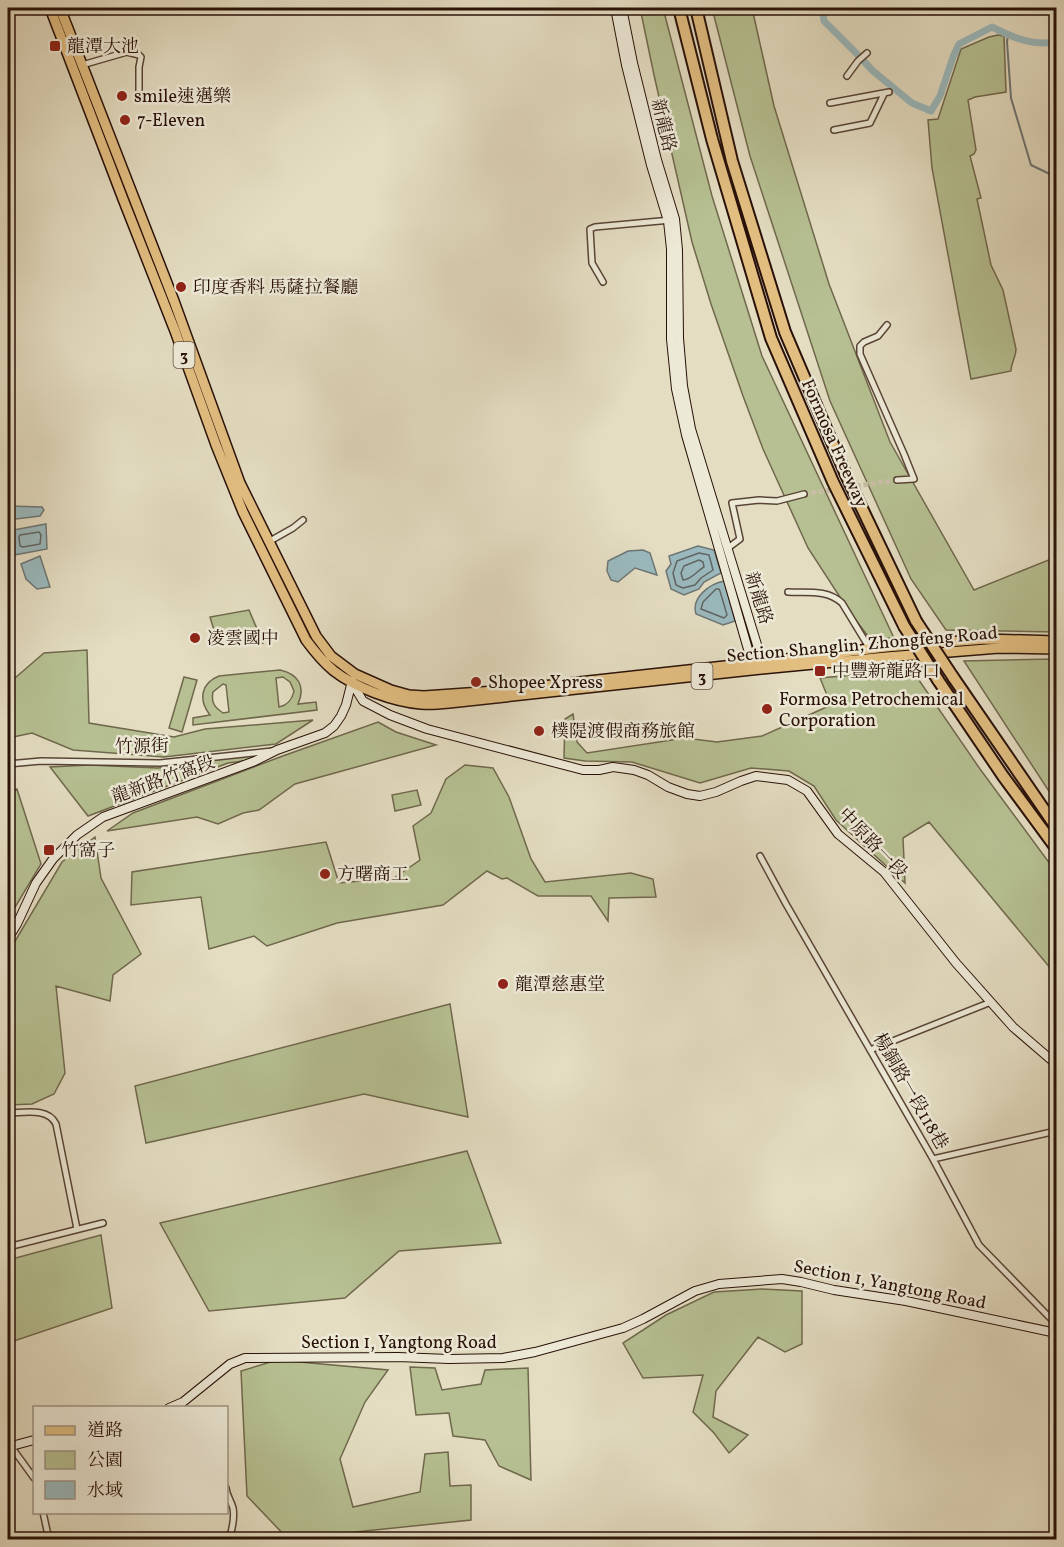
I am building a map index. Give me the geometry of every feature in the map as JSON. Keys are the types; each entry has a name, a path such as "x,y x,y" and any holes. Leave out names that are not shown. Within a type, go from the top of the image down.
{"highway":[{"name":"Formosa Freeway","path":"679,8 712,139 771,338 833,482 904,626 1003,776 1056,848"},
{"name":"Formosa Freeway","path":"696,8 732,161 785,332 846,475 916,621 1056,827"}],"main road":[{"name":"3","path":"50,8 176,331 216,445 243,512 306,640 317,656 334,671 353,678"},
{"name":"3","path":"60,8 174,301 240,483 316,636 331,656 353,678"},
{"name":"Section Shanglin, Zhongfeng Road","path":"353,678 377,693 403,701 440,704 870,649 985,639 1056,641"},
{"name":"Section Shanglin, Zhongfeng Road","path":"759,664 999,648 1056,649"}],"street":[{"name":"新龍路","path":"615,8 651,165 671,220 671,339 676,389 686,435 759,664"},
{"name":"新龍路","path":"622,8 678,250 679,338 683,386 691,429 728,548 759,664"},
{"path":"82,65 127,52 139,55 141,57 140,92"},
{"path":"847,76 858,60 867,53"},
{"path":"830,103 886,93 870,123 834,130"},
{"path":"603,282 592,263 590,229 671,220"},
{"path":"887,325 878,336 860,346 860,354 914,478 897,480"},
{"path":"728,548 740,539 732,503 777,501 804,494"},
{"path":"270,541 303,520"},
{"path":"788,592 824,594 836,598 842,603 870,649"},
{"name":"龍新路竹窩段","path":"8,939 36,883 53,859 77,835 103,817 325,733 341,716 353,678"},
{"name":"中原路一段","path":"353,678 363,701 390,715 427,729 583,770 613,767 634,770 668,787 700,796 756,776 788,780 807,791 838,834 884,872 956,963 1013,1026 1056,1064"},
{"name":"竹源街","path":"8,764 41,761 160,763 277,750"},
{"name":"楊銅路一段118巷","path":"760,856 933,1159 979,1245 1056,1324"},
{"path":"870,1050 991,1002"},
{"path":"8,1113 45,1113 53,1117 77,1229"},
{"path":"933,1159 1056,1131"},
{"path":"8,1247 104,1223"},
{"name":"Section 1, Yangtong Road","path":"173,1406 183,1402 230,1364 245,1358 503,1358 535,1352 623,1328 695,1291 718,1284 747,1281 782,1279 801,1282 834,1290 938,1307 1056,1333"},
{"path":"8,1430 9,1446 33,1477"},
{"path":"9,1446 33,1440"},
{"path":"228,1499 233,1508 233,1523 229,1539"},
{"path":"43,1514 49,1539"}],"green space":[{"path":"640,8 663,8 712,196 762,356 894,638 870,639 849,611 808,548 763,449 711,304 692,242"},
{"path":"712,8 752,8 774,106 829,284 890,442 974,590 1051,559 1056,605 1056,632 946,630 911,579 830,401 750,156"},
{"path":"998,35 1004,36 1006,92 968,100 976,150 970,156 981,198 977,199 991,265 1003,290 1016,352 1011,371 971,379 932,168 928,120 938,119 961,49"},
{"path":"249,610 263,643 238,644 235,637 217,640 210,617"},
{"path":"87,650 89,723 174,737 205,729 313,720 276,744 164,757 73,750 32,733 8,738 8,684 44,653"},
{"path":"1056,659 1056,802 964,661"},
{"path":"280,670 292,674 301,686 298,704 316,702 317,710 193,725 193,718 210,715 204,704 203,692 208,683 219,676","holes":["283,677 290,682 294,691 289,702 279,707 276,678","223,684 226,685 229,712 223,713 215,706 212,699 213,692"]},
{"path":"912,670 980,769 1056,872 1056,975 929,822 903,838 905,883 836,820 814,786 789,771 751,768 700,783 632,762 564,758 565,719 573,714 577,742 587,753 685,738 717,742 762,736 831,705 820,678"},
{"path":"184,677 197,680 182,732 169,728"},
{"path":"378,722 396,732 436,745 295,784 259,810 243,813 218,824 197,817 107,831 133,813"},
{"path":"255,754 251,760 228,763 88,816 50,767 89,765 158,768"},
{"path":"465,765 493,768 509,797 531,859 545,882 631,873 653,879 656,897 609,898 608,921 591,896 538,896 507,878 502,879 487,871 443,905 337,923 267,946 254,936 209,949 201,897 131,905 132,872 326,842 339,883 394,878 420,860 413,826 431,813 446,779"},
{"path":"17,789 41,864 8,919 8,793"},
{"path":"417,790 421,805 395,811 392,795"},
{"path":"95,837 101,878 141,954 113,975 110,1001 56,986 65,1073 54,1094 32,1104 8,1105 8,953 62,862"},
{"path":"450,1004 468,1117 364,1094 146,1143 135,1086"},
{"path":"467,1151 501,1243 399,1251 345,1298 209,1311 160,1223"},
{"path":"101,1235 112,1308 8,1343 8,1260"},
{"path":"762,1289 802,1291 802,1344 785,1352 758,1337 716,1391 713,1417 748,1435 729,1453 714,1433 693,1412 703,1375 643,1378 623,1343 666,1315 714,1292"},
{"path":"277,1360 388,1370 365,1402 340,1459 353,1507 420,1492 425,1454 448,1452 450,1486 471,1485 471,1520 288,1539 247,1496 241,1371"},
{"path":"410,1367 435,1368 442,1390 481,1384 485,1370 528,1368 531,1480 499,1466 485,1440 453,1436 449,1413 416,1415"}],"water":[{"path":"8,506 42,507 44,510 40,516 8,520"},
{"path":"46,524 47,549 14,555 13,530"},
{"path":"698,546 714,550 721,573 704,582 699,589 684,595 671,589 666,571 671,564 669,556"},
{"path":"643,550 650,553 657,575 635,568 618,582 611,580 607,571 608,561 628,551"},
{"path":"40,556 50,587 37,589 26,579 21,564"},
{"path":"724,581 735,621 723,625 696,614 695,608 702,593"}],"waterway":[{"path":"822,8 824,21 873,71 912,103 931,111 940,96 959,44 992,27 1023,40 1039,43 1056,42"},
{"path":"1008,35 1011,98 1031,165 1056,177"}],"tunnel":[{"path":"804,494 897,480"}],"place":[{"name":"龍潭大池","path":"55,46"},
{"name":"smile速邁樂","path":"122,96"},
{"name":"7-Eleven","path":"125,120"},
{"name":"印度香料 馬薩拉餐廳","path":"181,287"},
{"name":"凌雲國中","path":"195,638"},
{"name":"中豐新龍路口","path":"820,671"},
{"name":"Shopee Xpress","path":"476,682"},
{"name":"Formosa Petrochemical Corporation","path":"767,709"},
{"name":"樸隄渡假商務旅館","path":"539,731"},
{"name":"竹窩子","path":"49,850"},
{"name":"方曙商工","path":"325,874"},
{"name":"龍潭慈惠堂","path":"503,984"}]}
